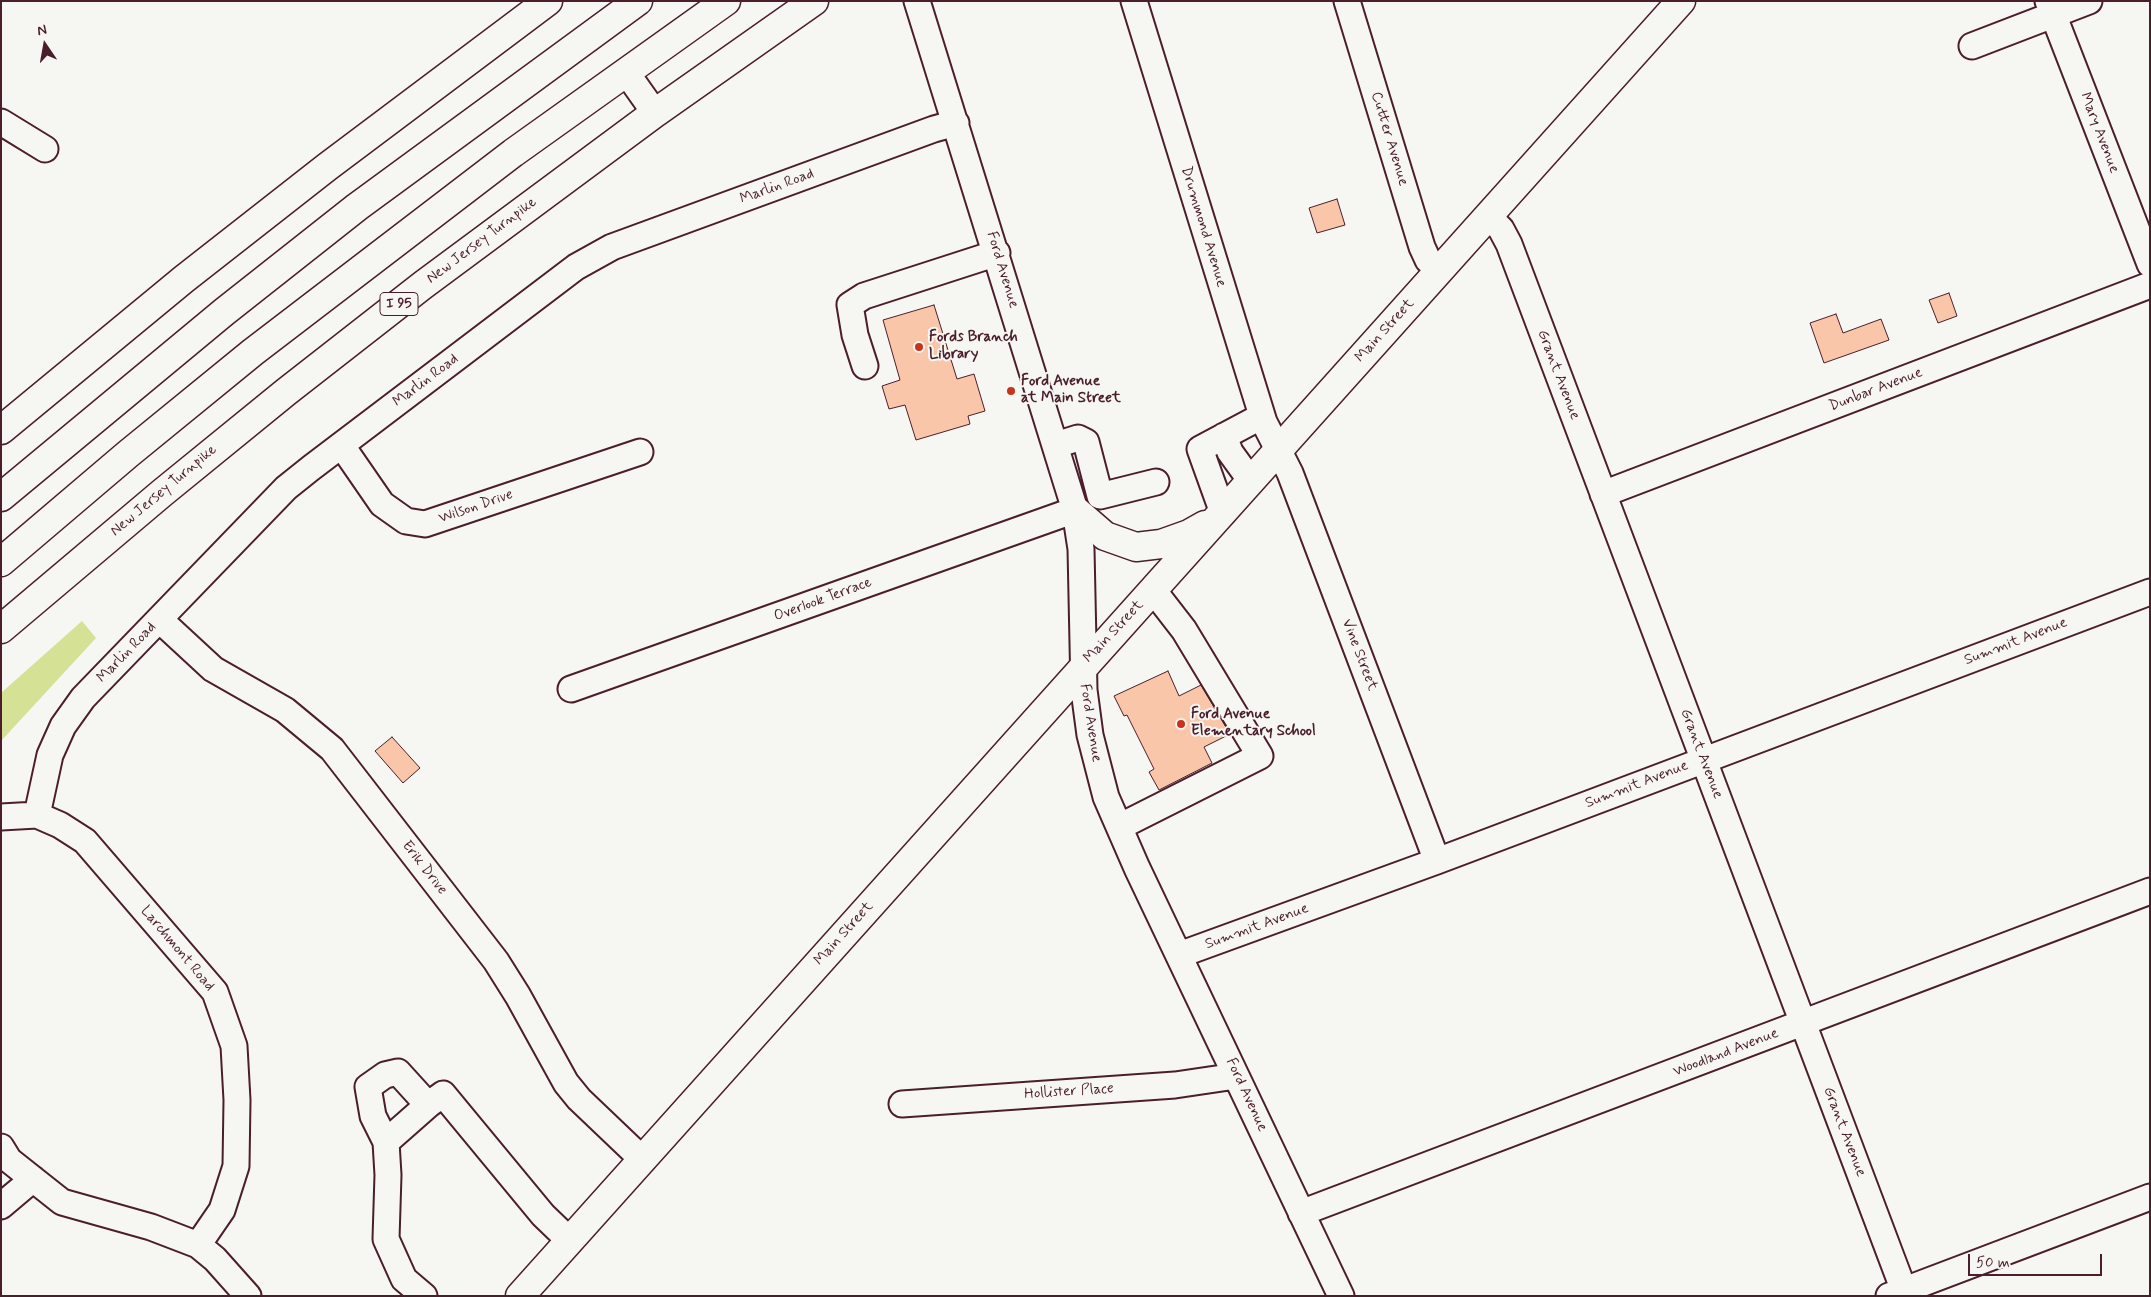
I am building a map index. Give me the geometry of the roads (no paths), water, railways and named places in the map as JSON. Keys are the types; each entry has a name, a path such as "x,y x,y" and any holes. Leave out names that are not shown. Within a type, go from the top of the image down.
{"main road":[{"path":"1,430 199,267 334,161 548,1"},
{"path":"1,497 224,312 357,207 638,1"},
{"path":"1,562 128,454 253,352 513,153 726,1"},
{"name":"New Jersey Turnpike","path":"1,629 162,493 286,392 423,285 655,113 814,1"},
{"name":"Main Street","path":"520,1296 1681,1"},
{"path":"1073,503 1105,536 1136,547 1148,547 1174,540 1203,526 1222,513"}],"street":[{"name":"Ford Avenue","path":"917,1 997,253 1073,503 1081,549 1082,668 1086,712 1106,797 1341,1296"},
{"name":"Drummond Avenue","path":"1134,1 1262,416 1278,450"},
{"name":"Cutter Avenue","path":"1347,1 1422,247 1428,260 1439,271"},
{"path":"1972,46 2051,8 2089,1"},
{"name":"Mary Avenue","path":"2051,8 2150,264"},
{"path":"626,72 655,113"},
{"path":"1,122 45,149"},
{"name":"Marlin Road","path":"37,815 50,755 63,726 83,698 286,488 576,267 612,247 934,129 956,123"},
{"name":"Grant Avenue","path":"1488,216 1501,229 1509,244 1803,1024 1900,1294"},
{"path":"865,366 855,335 850,304 864,296 997,253"},
{"name":"Dunbar Avenue","path":"1603,494 2150,286"},
{"path":"1222,513 1200,448 1262,416"},
{"path":"1224,436 1230,452 1251,481"},
{"path":"1056,445 1078,438 1086,442 1100,496 1156,482"},
{"name":"Wilson Drive","path":"342,446 382,504 406,521 425,524 640,452"},
{"name":"Vine Street","path":"1278,450 1290,473 1437,861"},
{"name":"Overlook Terrace","path":"571,689 1073,503 1098,487"},
{"path":"1119,827 1260,756 1184,630 1153,590"},
{"name":"Summit Avenue","path":"1179,955 1437,861 2150,592"},
{"name":"Erik Drive","path":"160,620 213,669 285,710 332,749 496,961 518,996 566,1082 578,1099 643,1160"},
{"name":"Larchmont Road","path":"1,817 37,815 60,825 85,841 215,992 234,1046 238,1100 236,1166 222,1210 198,1245"},
{"name":"Woodland Avenue","path":"1301,1213 2150,892"},
{"path":"424,1296 404,1278 386,1238 388,1176 386,1142 373,1116 368,1087 385,1075 398,1072 428,1105"},
{"name":"Hollister Place","path":"902,1104 1175,1085 1236,1076"},
{"path":"386,1142 443,1094 543,1215 570,1241"},
{"path":"1,1147 9,1160 62,1202 151,1227 198,1245 215,1259 248,1296"},
{"path":"1,1206 33,1179"},
{"path":"1900,1294 2150,1197"}],"place":[{"name":"Fords Branch Library","path":"919,347"},
{"name":"Ford Avenue at Main Street","path":"1011,391"},
{"name":"Ford Avenue Elementary School","path":"1181,724"}]}
